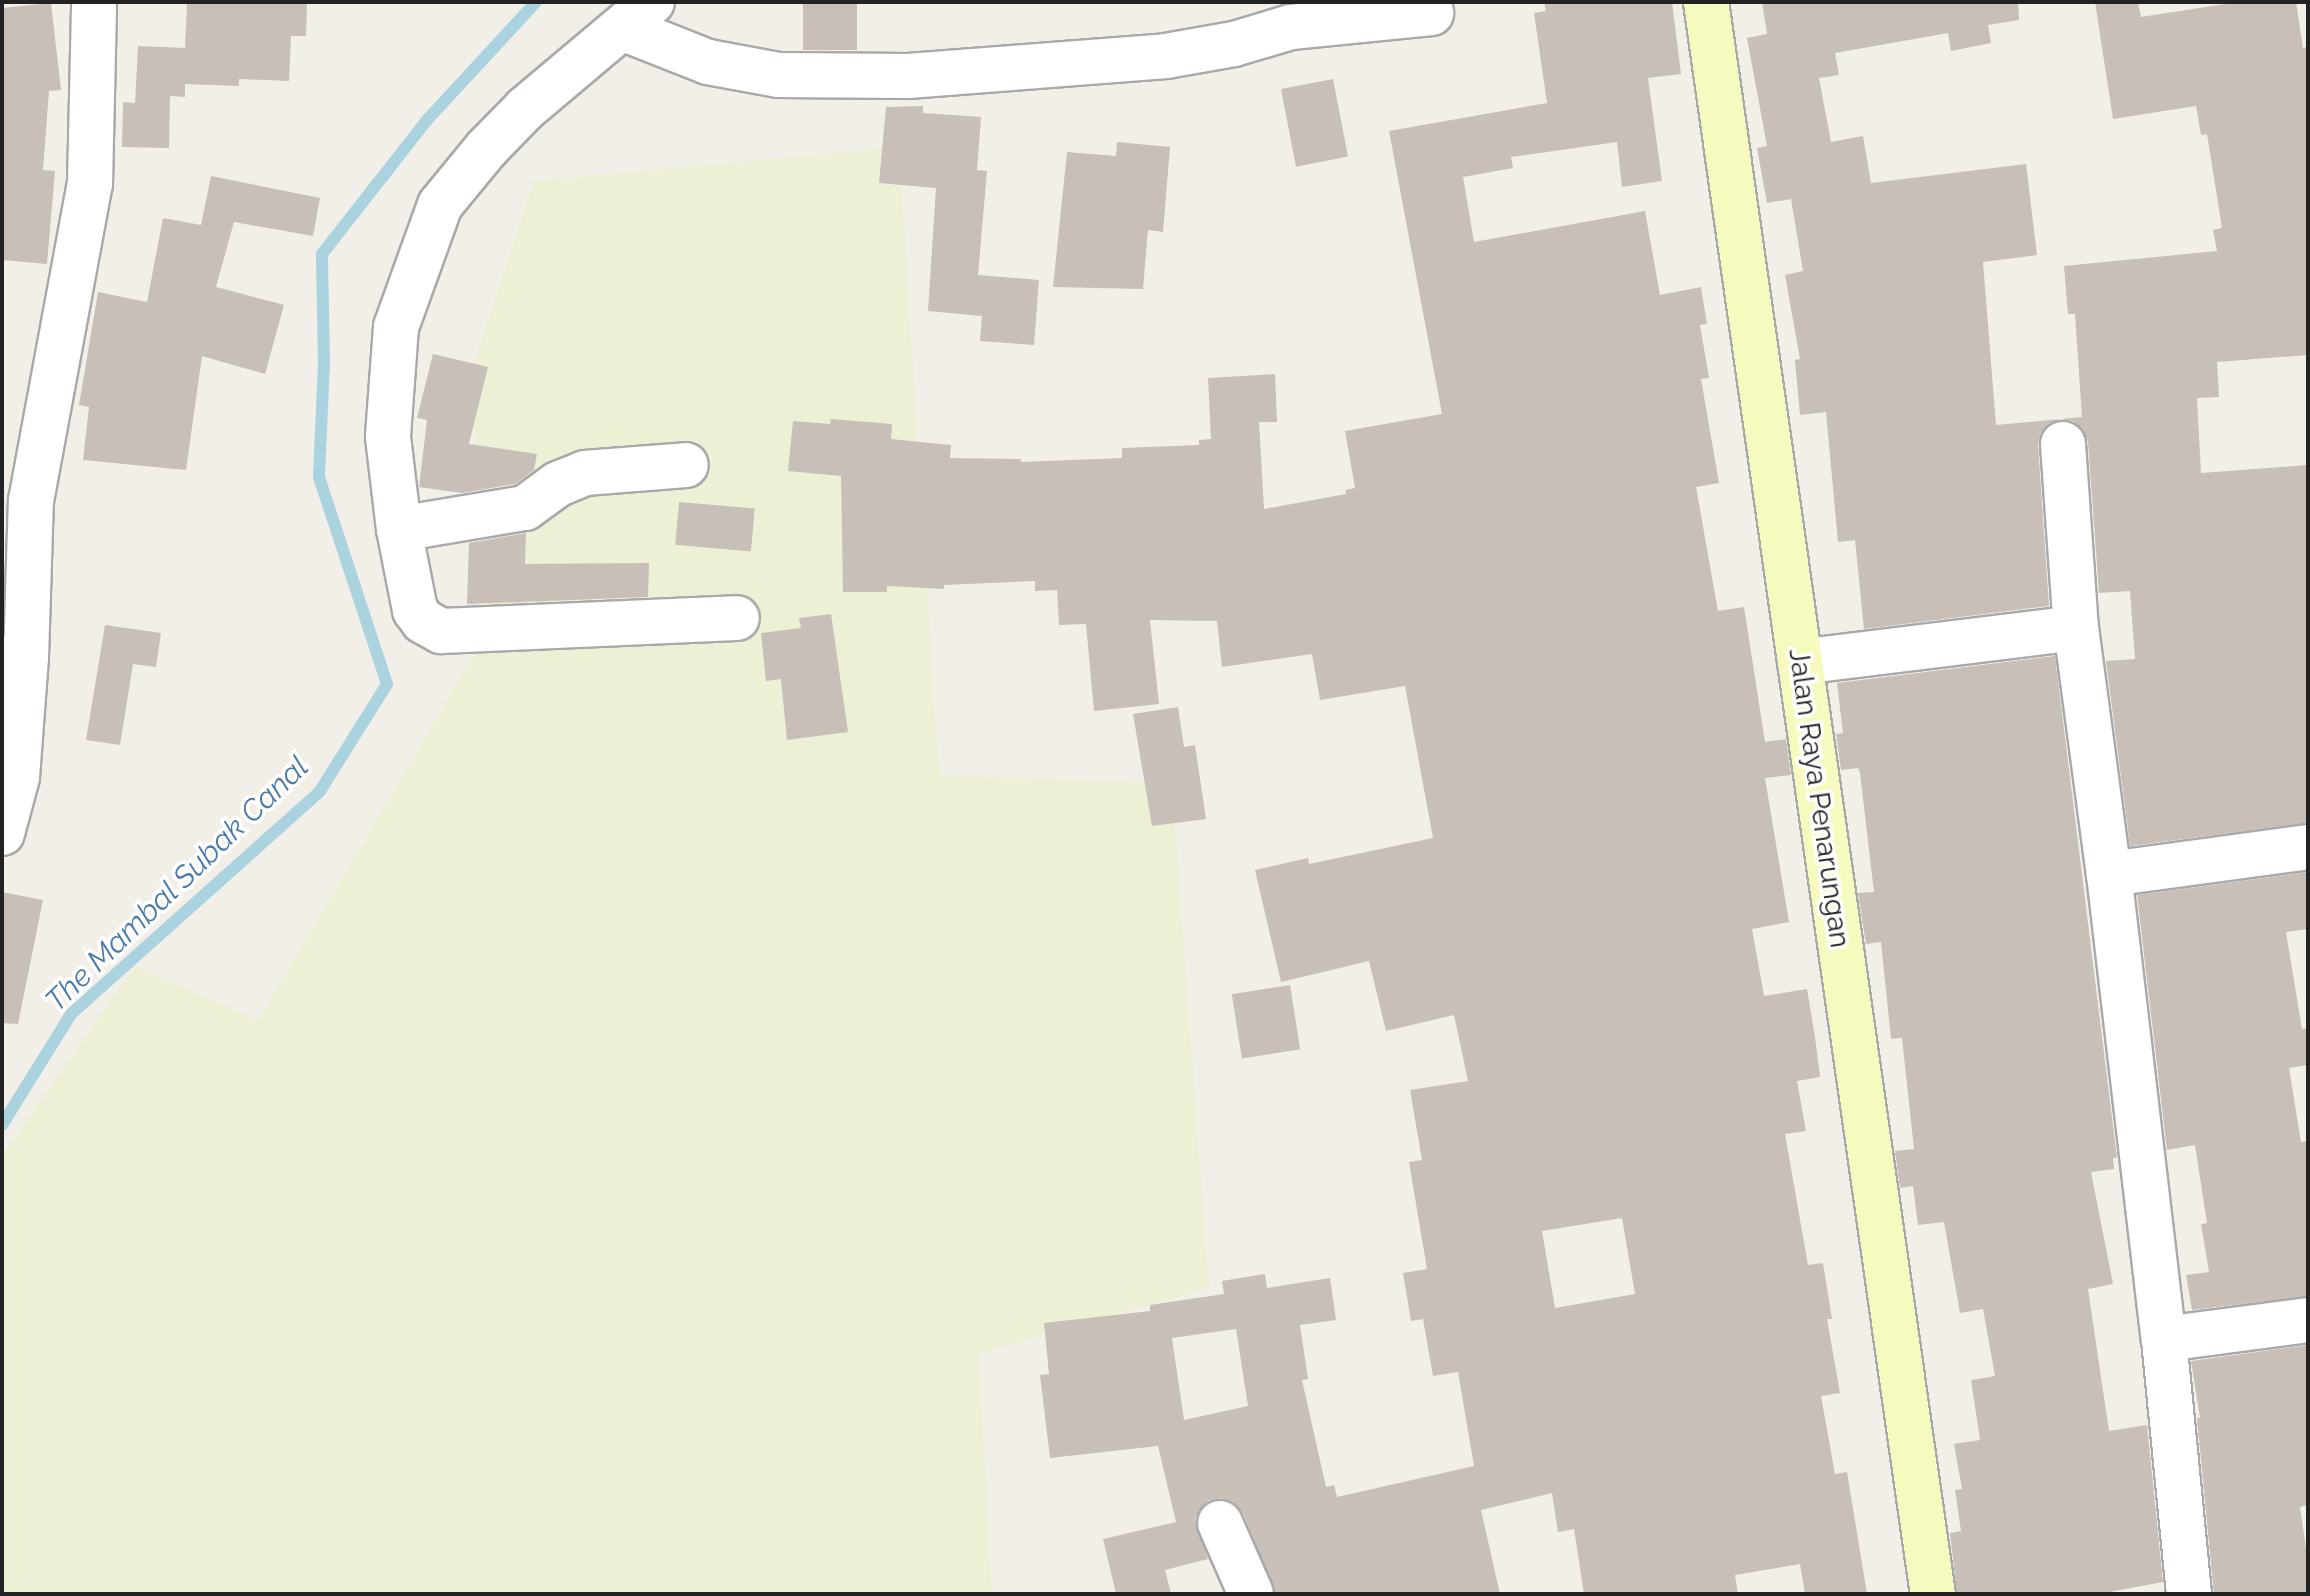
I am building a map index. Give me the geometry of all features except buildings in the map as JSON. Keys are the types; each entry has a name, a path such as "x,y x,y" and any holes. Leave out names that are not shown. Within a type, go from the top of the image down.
{"main road":[{"name":"Jalan Raya Penarungan","path":"1706,2 1933,1594"}],"street":[{"path":"2,833 17,777 14,658 31,501 90,184 94,2"},
{"path":"737,618 441,631 415,610 399,529 388,437 396,327 440,205 486,149 525,109 637,15 708,62 778,75 908,76 1166,56 1234,44 1291,27 1431,13"},
{"path":"2063,444 2076,628 2109,874 2164,1339 2189,1594"},
{"path":"399,529 525,508 558,484 585,473 686,465"},
{"path":"1800,662 2076,628"},
{"path":"2109,874 2308,847"},
{"path":"2164,1339 2308,1320"},
{"path":"1220,1523 1251,1594"}],"green space":[{"path":"899,147 939,775 1172,783 1209,1288 979,1354 992,1594 2,1594 2,1156 136,965 258,1021 485,636 471,373 534,181"}],"waterway":[{"name":"The Mambal Subak Canal","path":"2,1125 71,1014 320,791 387,684 319,477 324,363 322,254 428,119 536,2"}]}
